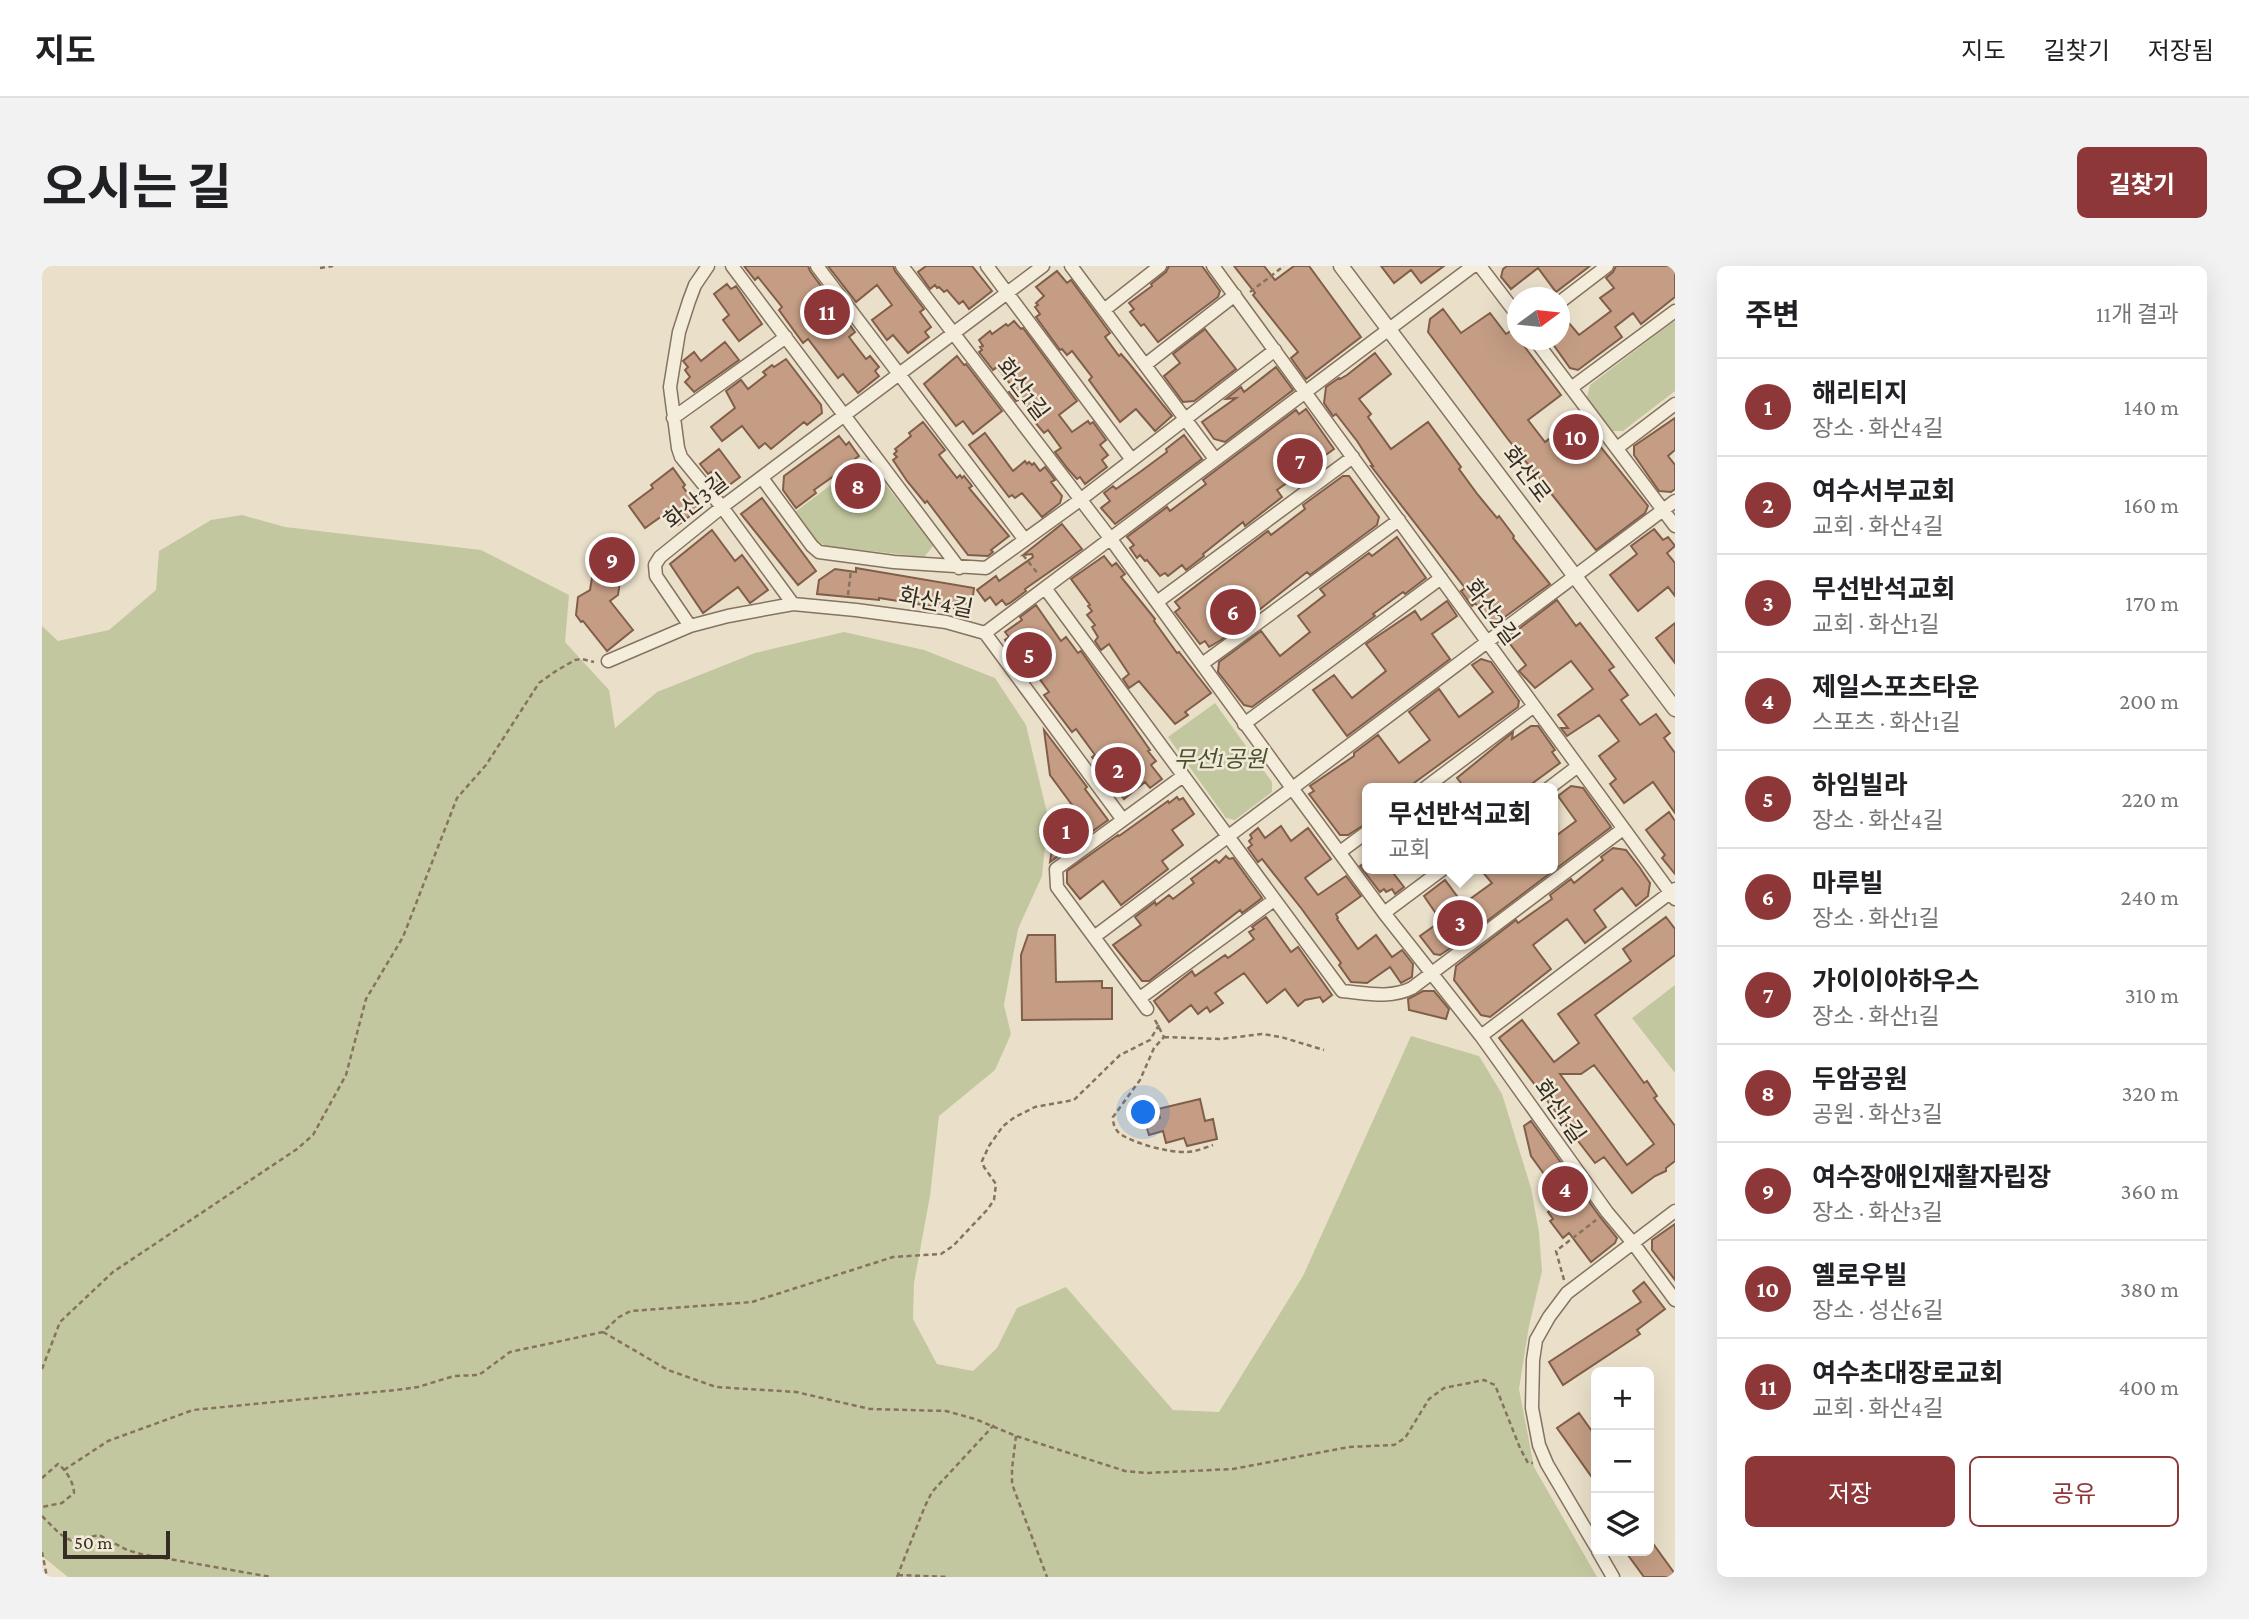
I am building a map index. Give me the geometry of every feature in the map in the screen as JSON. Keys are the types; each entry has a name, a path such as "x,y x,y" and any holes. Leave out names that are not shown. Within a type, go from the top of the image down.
{"street":[{"path":"708,266 695,285 679,332 670,387 678,448 681,457 722,507 793,604"},
{"path":"732,266 959,568"},
{"path":"817,266 900,374 1021,543"},
{"name":"화산1길","path":"902,266 1110,538 1244,724 1384,912 1481,1036 1607,1212 1675,1300"},
{"path":"987,266 1132,460"},
{"name":"화산3길","path":"690,626 656,576 654,565 660,557 722,507 1043,266"},
{"path":"1071,266 1215,459"},
{"path":"1104,310 1160,266"},
{"name":"화산2길","path":"1213,266 1623,829 1673,893"},
{"name":"화산로","path":"1341,266 1675,709"},
{"path":"985,633 1473,266"},
{"path":"1480,266 1507,302"},
{"path":"1570,294 1607,266"},
{"path":"1145,365 1237,298"},
{"path":"1572,387 1675,311"},
{"path":"673,418 786,337"},
{"path":"1080,500 1275,350"},
{"path":"1543,350 1675,526"},
{"path":"1617,448 1675,404"},
{"path":"1157,602 1353,457"},
{"name":"화산3길","path":"762,478 812,546 820,552 959,568 986,569 1080,500"},
{"path":"1094,937 1675,501"},
{"path":"1202,664 1399,520"},
{"path":"1244,724 1441,578"},
{"path":"1046,587 1342,991 1400,993 1432,974 1623,829"},
{"name":"화산4길","path":"690,626 793,604 946,622 985,633 1124,820"},
{"path":"608,661 690,626"},
{"path":"1432,783 1534,706"},
{"path":"1556,783 1578,766"},
{"path":"1183,776 1056,869 1057,887 1143,1004 1274,900"},
{"path":"1340,852 1362,836"},
{"path":"1384,912 1436,874"},
{"path":"1481,1036 1673,893"},
{"path":"1591,1539 1547,1464 1535,1426 1532,1408 1533,1360 1540,1331 1567,1293 1675,1211"},
{"path":"1601,1556 1614,1577"}],"path":[{"path":"320,268 333,266"},
{"path":"1237,298 1284,266"},
{"path":"1021,543 1046,587"},
{"path":"846,609 853,557"},
{"path":"42,1369 60,1322 98,1284 297,1149 313,1135 346,1075 366,999 403,937 457,798 486,765 539,683 575,660 608,661"},
{"path":"64,1470 108,1441 193,1410 418,1387 454,1376 479,1375 503,1356 518,1349 603,1332 631,1311 752,1302 893,1257 946,1252 994,1199 996,1184 982,1161 1003,1126 1035,1107 1074,1100 1120,1055 1150,1040 1159,1025 1164,1037"},
{"path":"1213,1145 1186,1152 1163,1149 1138,1143 1122,1135 1113,1124 1113,1117 1140,1080 1154,1048 1164,1037 1221,1039 1262,1034 1324,1050"},
{"path":"1567,1293 1556,1251 1607,1212"},
{"path":"603,1332 668,1370 716,1387 796,1392 870,1409 946,1411 1135,1473 1233,1469 1349,1447 1394,1445 1405,1438 1423,1406 1436,1393 1453,1385 1484,1380 1491,1381 1498,1390 1528,1463 1547,1464"},
{"path":"949,1577 897,1576 932,1492 994,1426"},
{"path":"1016,1436 1012,1484 1047,1577"},
{"path":"42,1478 56,1464 64,1470 74,1489 74,1493 62,1503 42,1507"},
{"path":"42,1516 60,1534 72,1541 99,1535 141,1555 271,1577"},
{"path":"42,1552 47,1577"}],"green space":[{"path":"1675,320 1675,391 1623,431 1609,431 1586,401 1590,385"},
{"path":"865,459 934,545 924,557 826,546 817,541 795,512"},
{"path":"242,515 285,527 481,550 569,595 565,642 609,690 615,728 657,692 755,653 844,632 924,650 995,678 1026,725 1048,817 1042,876 1018,929 1004,1005 1011,1034 995,1070 939,1116 930,1196 914,1283 913,1319 937,1364 973,1371 997,1348 1017,1308 1066,1287 1173,1410 1219,1412 1303,1276 1411,1036 1479,1056 1502,1094 1531,1188 1539,1232 1542,1271 1529,1326 1519,1389 1534,1467 1597,1577 68,1577 42,1556 42,626 58,641 109,630 156,590 159,551 211,520"},
{"name":"무선1공원","path":"1215,703 1272,782 1272,792 1235,820 1226,818 1168,737"},
{"path":"1675,985 1675,1073 1632,1018"}],"building":[{"path":"744,266 808,266 855,332 849,337 866,359 870,356 879,367 875,371 879,376 858,393 843,374 838,378 808,339 803,343 779,310 782,307 758,277 755,280"},
{"path":"828,266 893,266 924,309 920,312 931,327 925,332 929,337 908,353 893,335 887,340 872,320 892,305 877,285 856,302"},
{"path":"926,266 972,266 992,291 969,309 963,301 959,304 947,290 944,292 935,285 930,289 918,272"},
{"path":"1169,266 1202,266 1220,291 1218,297 1158,342 1130,312 1134,309 1129,303 1152,286"},
{"path":"1234,266 1264,266 1275,280 1294,266 1309,266 1361,337 1306,379 1291,358 1298,352"},
{"path":"1381,266 1444,266 1421,283 1411,270 1394,283"},
{"path":"1507,266 1590,266 1563,287 1552,287 1538,268 1514,287 1509,287 1501,277"},
{"path":"1616,266 1675,266 1675,297 1641,324 1633,313 1615,327 1622,337 1578,370 1570,368 1557,350 1570,350 1570,324 1579,335 1611,311 1600,298 1614,288 1606,278"},
{"path":"1057,271 1067,283 1071,280 1110,333 1105,337 1119,356 1121,354 1172,416 1155,431 1136,409 1120,422 1089,380 1092,377 1072,351 1067,355 1060,350 1036,317 1040,314 1035,307 1038,305 1036,303 1044,296 1036,287"},
{"path":"727,284 731,289 736,286 762,324 739,341 723,320 729,315 714,294"},
{"path":"1443,309 1461,333 1490,313 1507,333 1507,350 1527,350 1561,395 1528,420 1545,442 1579,416 1648,506 1645,513 1596,550 1507,438 1428,332 1430,319"},
{"path":"1014,321 1023,328 1077,401 1059,415 1072,432 1088,421 1090,424 1093,422 1106,440 1100,445 1108,455 1102,460 1107,467 1085,484 1080,477 1077,479 1055,452 1061,448 1048,430 1044,433 1034,421 1037,418 1021,399 1016,401 1009,392 1014,389 997,367 993,370 979,352 983,346 979,340 990,331 992,334"},
{"path":"1205,329 1236,369 1194,401 1183,402 1164,376 1180,363 1173,354"},
{"path":"725,342 739,360 694,392 685,382 690,377 685,370 688,367 683,361 694,352 701,361"},
{"path":"1375,353 1391,374 1359,399 1371,414 1368,417 1391,449 1428,422 1478,495 1497,518 1499,516 1550,584 1495,624 1489,623 1475,603 1472,606 1461,591 1465,588 1371,466 1357,441 1324,403 1326,387 1347,375"},
{"path":"957,356 1002,411 973,434 963,421 956,426 924,384"},
{"path":"786,359 821,405 822,413 807,425 804,422 771,449 765,443 759,448 742,426 722,441 711,427 735,408 726,391 741,380 748,389 766,375 763,372"},
{"path":"1276,367 1293,390 1225,442 1214,439 1202,422 1236,398 1226,399 1241,387 1244,392"},
{"path":"1306,409 1334,449 1277,490 1282,497 1245,526 1243,522 1186,570 1182,565 1168,576 1165,573 1160,576 1147,560 1140,555 1137,558 1130,548 1134,545 1127,537 1167,507 1170,511 1206,484 1203,480 1296,410 1299,414"},
{"path":"1675,418 1675,450 1668,456 1675,465 1675,489 1671,492 1659,491 1634,455 1634,446"},
{"path":"923,422 945,450 939,455 957,478 964,476 972,486 969,488 1009,536 991,550 993,552 988,556 968,555 893,460 897,457 894,454 897,451 895,449"},
{"path":"985,433 1013,471 1025,461 1027,464 1034,463 1040,471 1045,467 1055,480 1051,482 1062,496 1060,503 1042,517 1022,493 1015,498 1012,495 1009,497 969,445"},
{"path":"1184,435 1202,459 1115,524 1101,508 1110,501 1104,493 1113,486 1116,489 1140,472"},
{"path":"839,436 846,445 849,442 859,456 855,459 857,462 814,490 816,493 796,508 783,490 784,476"},
{"path":"719,449 740,477 728,486 720,485 711,472 708,474 700,464"},
{"path":"673,468 699,509 678,525 669,511 645,528 629,506"},
{"path":"1343,476 1349,476 1379,517 1377,525 1310,575 1307,572 1221,640 1209,647 1205,641 1200,644 1175,612 1180,608 1175,602 1268,531 1271,535 1305,509 1303,505"},
{"path":"762,498 816,571 798,585 741,514"},
{"path":"1062,524 1082,549 1025,589 1026,591 1010,603 1006,605 1002,600 996,605 990,597 985,601 977,590 996,576 999,581 1033,557 1032,554 1023,555"},
{"path":"1654,529 1663,540 1668,537 1675,546 1667,553 1675,563 1675,596 1668,587 1638,611 1610,575 1637,554 1631,546"},
{"path":"712,530 735,561 742,555 768,590 750,603 738,587 703,613 670,564"},
{"path":"612,534 621,538 619,551 623,551 623,556 629,557 627,569 622,568 618,595 610,601 633,630 607,651 576,615 578,597 590,590 596,554 604,537"},
{"path":"1397,537 1426,578 1373,614 1375,616 1252,707 1244,705 1218,672 1219,662 1261,631 1280,656 1310,632 1298,616 1325,595 1320,589 1369,553 1372,556"},
{"path":"1104,556 1112,566 1116,563 1125,574 1121,577 1155,619 1177,653 1179,652 1211,693 1185,712 1188,715 1175,724 1139,681 1129,688 1123,679 1129,674 1109,644 1101,650 1095,641 1098,637 1092,627 1095,625 1087,615 1092,611 1088,606 1090,605 1071,579"},
{"path":"856,568 974,588 972,604 960,603 959,609 943,608 879,598 817,594 819,580 835,569 856,572"},
{"path":"1557,600 1576,626 1580,623 1614,667 1609,670 1628,695 1621,700 1640,725 1656,714 1670,733 1664,738 1675,753 1675,813 1653,782 1624,803 1610,784 1616,779 1599,756 1619,741 1599,715 1567,736 1561,728 1568,728 1558,715 1593,689 1571,661 1535,688 1519,671 1526,665 1510,644 1511,635"},
{"path":"1447,601 1457,616 1432,634 1450,659 1347,736 1313,690 1334,675 1352,698 1386,671 1366,644 1415,611 1421,620"},
{"path":"1036,605 1061,641 1066,637 1078,653 1081,651 1150,750 1148,751 1156,761 1151,765 1162,779 1150,788 1145,782 1124,799 1092,757 1095,755 1076,729 1072,732 1044,695 1049,692 1036,674 1032,677 1005,640 1009,637 1005,632 1022,620 1020,617"},
{"path":"1675,623 1675,663 1656,638"},
{"path":"1481,659 1491,662 1519,701 1518,707 1414,783 1362,783 1362,826 1348,835 1340,835 1309,794 1314,791 1310,786 1354,756 1354,753 1378,735 1399,763 1430,740 1409,712 1439,689 1459,717 1493,692 1472,665"},
{"path":"1531,726 1538,726 1555,750 1552,752 1560,763 1533,783 1461,783 1457,778 1513,732 1512,739"},
{"path":"1044,730 1108,820 1050,862 1056,824 1075,809 1050,775"},
{"path":"1571,786 1583,788 1611,827 1558,867 1558,834 1576,821 1558,796"},
{"path":"1177,797 1179,800 1183,798 1194,814 1172,830 1183,845 1162,861 1168,869 1121,905 1103,881 1080,899 1067,883 1067,871"},
{"path":"1669,812 1675,821 1675,874 1662,858 1665,855 1646,830"},
{"path":"1281,826 1291,841 1308,828 1331,859 1305,878 1318,895 1346,876 1361,896 1336,914 1358,949 1376,935 1392,957 1402,950 1413,964 1412,977 1401,983 1390,967 1367,983 1351,982 1339,965 1341,963 1301,908 1262,859 1258,862 1248,848 1252,845 1249,841 1252,838 1250,835 1258,828 1265,838"},
{"path":"1613,848 1626,850 1640,868 1650,883 1648,896 1636,906 1622,888 1594,910 1606,927 1585,943 1567,919 1533,945 1551,969 1490,1017 1481,1015 1454,980 1456,966 1516,920 1518,923 1552,899 1550,895 1571,879 1574,883 1603,860 1601,857"},
{"path":"1226,856 1233,858 1262,898 1242,913 1240,910 1149,981 1142,981 1113,945 1141,925 1135,917 1169,895 1173,899 1194,883 1191,879 1216,860 1219,863"},
{"path":"1366,874 1394,874 1404,887 1395,894 1392,889 1380,892"},
{"path":"1484,874 1549,874 1458,943 1440,955 1434,954 1420,936 1441,921 1424,896 1445,880 1463,904 1492,883"},
{"path":"1266,917 1291,952 1298,947 1332,995 1323,1002 1320,997 1305,1000 1298,1006 1285,989 1267,1003 1244,973 1215,993 1223,1003 1210,1012 1207,1007 1198,1014 1191,1005 1169,1022 1154,1001 1192,971 1195,976 1225,955 1228,958 1254,939 1249,932"},
{"path":"1666,917 1675,929 1675,955 1595,1015 1644,1083 1647,1081 1657,1096 1654,1098 1675,1126 1675,1161 1666,1171 1632,1193 1604,1157 1595,1163 1499,1038 1522,1020 1554,1062 1579,1043 1558,1014 1631,961 1623,949","holes":["1594,1065 1654,1144 1627,1165 1560,1074 1581,1074"]},
{"path":"1028,935 1055,935 1056,982 1102,981 1102,988 1112,988 1112,1019 1022,1020 1021,955"},
{"path":"1423,991 1434,991 1449,1009 1446,1019 1409,1010 1408,999"},
{"path":"1200,1099 1205,1121 1213,1119 1217,1139 1187,1146 1184,1138 1166,1143 1163,1131 1149,1135 1145,1122 1160,1118 1158,1109"},
{"path":"1531,1121 1617,1238 1615,1243 1591,1262 1569,1233 1563,1238 1550,1221 1553,1219 1548,1212 1558,1204 1544,1185 1549,1181 1531,1156 1524,1126"},
{"path":"1675,1224 1675,1280 1652,1250 1652,1240"},
{"path":"1644,1282 1665,1309 1637,1330 1640,1334 1563,1385 1549,1362 1641,1302 1633,1291"},
{"path":"1579,1413 1591,1430 1591,1476 1557,1428"},
{"path":"1654,1545 1675,1577 1644,1577 1629,1556 1654,1556"}],"place":[{"name":"여수초대장로교회","path":"827,312"},
{"name":"옐로우빌","path":"1576,437"},
{"name":"가이이아하우스","path":"1300,461"},
{"name":"두암공원","path":"858,486"},
{"name":"여수장애인재활자립장","path":"612,560"},
{"name":"마루빌","path":"1233,612"},
{"name":"하임빌라","path":"1029,655"},
{"name":"여수서부교회","path":"1118,770"},
{"name":"해리티지","path":"1066,831"},
{"name":"무선반석교회","path":"1460,923"},
{"name":"제일스포츠타운","path":"1565,1189"}]}
